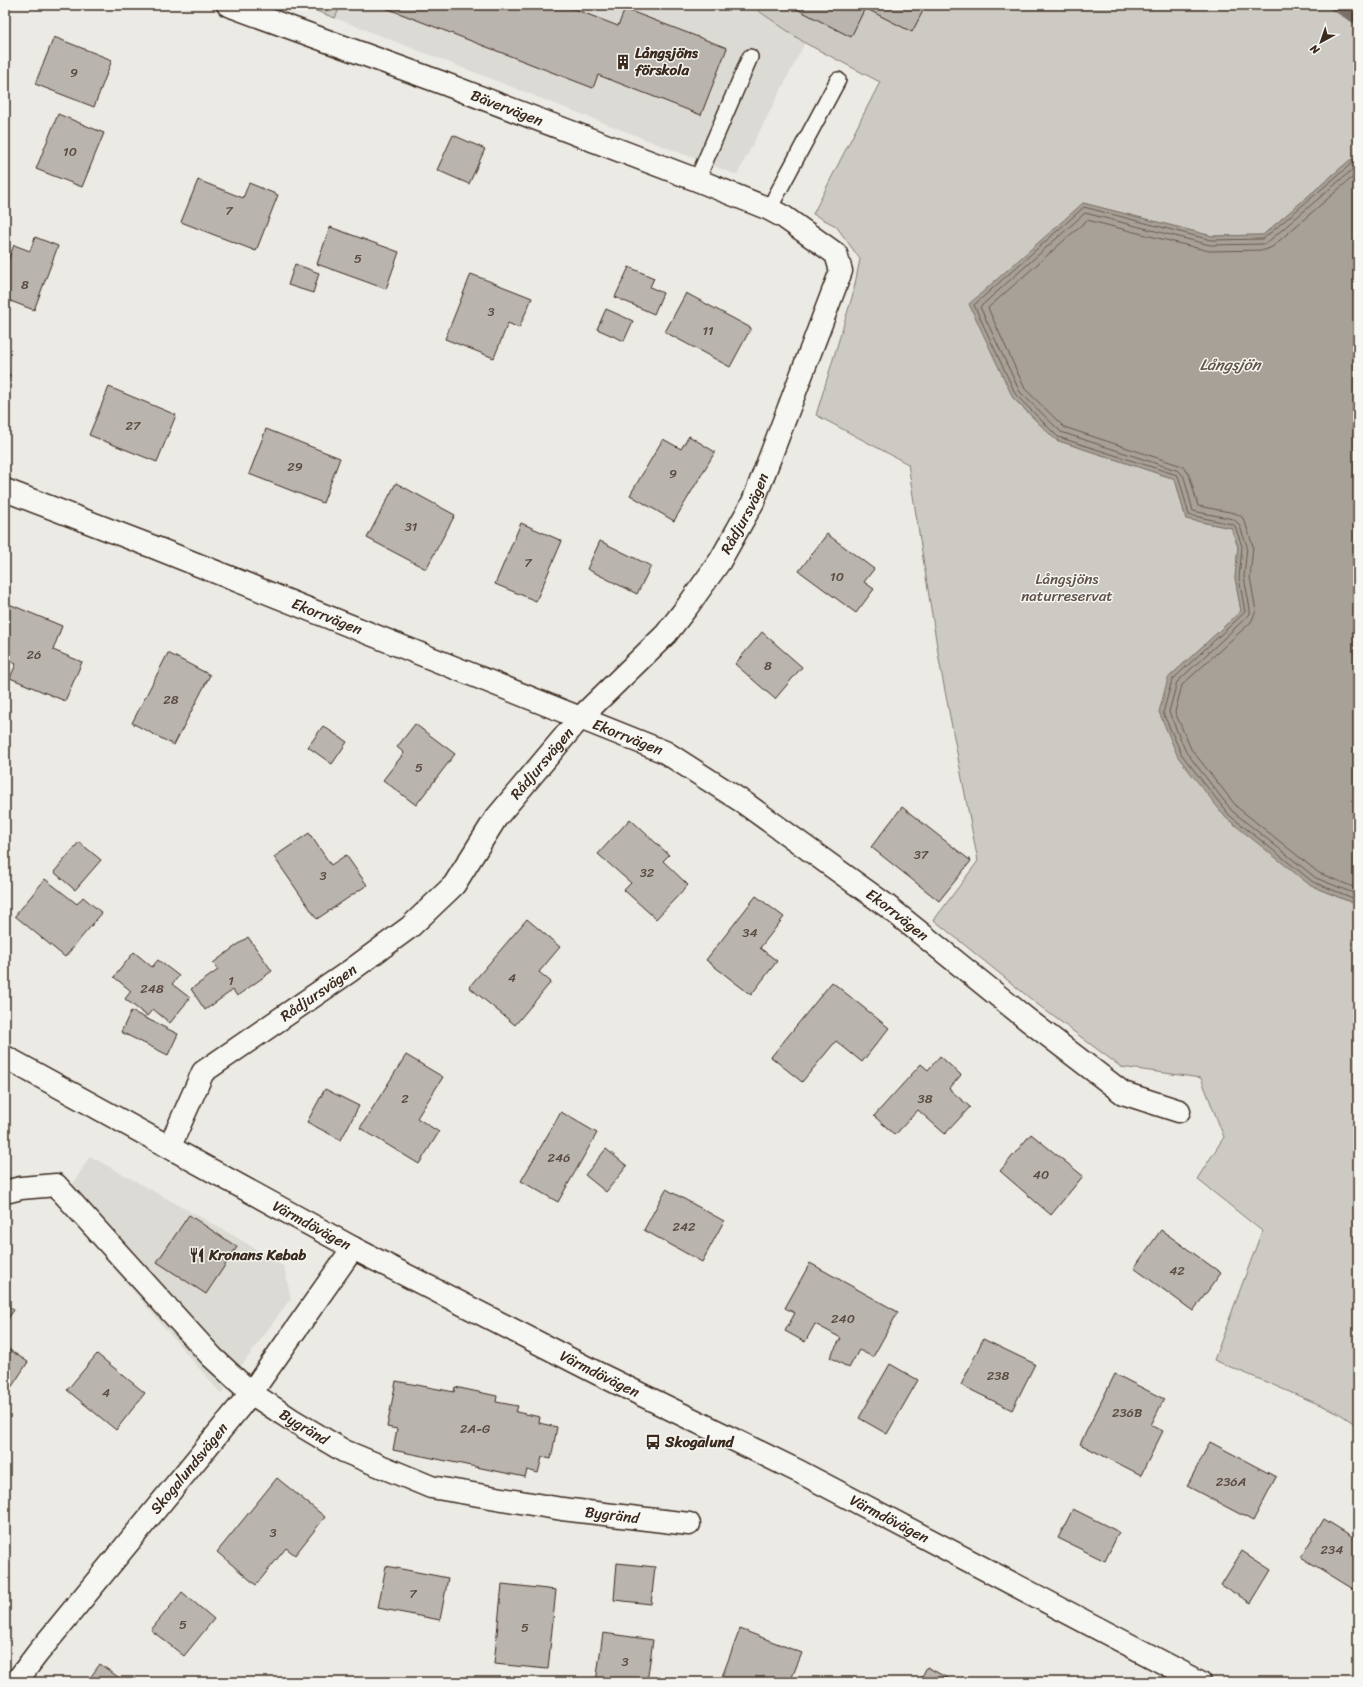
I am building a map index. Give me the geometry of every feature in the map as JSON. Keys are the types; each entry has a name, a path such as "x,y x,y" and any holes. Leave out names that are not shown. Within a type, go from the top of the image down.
{"street":[{"name":"Bävervägen","path":"228,5 440,82 697,180 777,213"},
{"name":"Rådjursvägen","path":"170,1146 203,1072 350,971 410,927 454,885 496,818 580,718 666,634 688,608 720,561 753,502 840,271 836,254 777,213"},
{"name":"Ekorrvägen","path":"5,490 151,546 665,752 743,802 887,906 1028,1020 1123,1093 1179,1111"},
{"name":"Värmdövägen","path":"5,1057 354,1248 597,1373 800,1472 1200,1682"},
{"name":"Bygränd","path":"5,1192 21,1188 56,1185 212,1357 251,1393 292,1420 344,1451 432,1487 562,1509 689,1524"},
{"name":"Skogalundsvägen","path":"16,1682 37,1654 251,1393 354,1248"}],"lane":[{"path":"697,180 750,57"},
{"path":"777,213 838,80"}],"shaded area":[{"path":"341,5 749,5 805,43 737,175 335,18"},
{"path":"90,1156 238,1238 284,1267 291,1298 221,1394 60,1205"}],"green space":[{"path":"300,5 341,5 335,18"},
{"name":"Långsjöns naturreservat","path":"750,5 1358,5 1358,159 1350,160 1263,235 1212,236 1083,203 1013,398 1056,440 1175,479 1186,519 1231,528 1238,547 1235,578 1241,611 1168,678 1311,886 1358,905 1358,1426 1337,1412 1214,1360 1262,1231 1197,1179 1224,1137 1201,1078 1121,1067 1037,1004 934,920 978,861 940,665 908,464 816,415 853,294 860,259 836,226 813,214 880,82 805,43"}],"water":[{"name":"Långsjön","path":"1358,159 1358,905 1311,886 1226,818 1178,757 1159,712 1168,678 1241,611 1235,578 1238,547 1231,528 1186,519 1175,479 1056,440 1013,398 969,304 1083,203 1212,236 1263,235 1350,160"}],"building":[{"name":"Långsjöns förskola","path":"378,5 570,5 569,7 618,26 625,9 727,48 701,115 598,75 593,88"},
{"path":"789,5 926,5 912,32 865,8 851,37"},
{"path":"54,37 112,60 94,107 35,84"},
{"path":"58,114 104,133 82,187 36,169"},
{"path":"453,135 485,149 469,184 437,170"},
{"path":"198,180 243,198 249,183 278,195 256,251 181,222"},
{"path":"330,227 399,252 386,289 317,264"},
{"path":"35,237 58,246 34,310 5,299 5,268 14,245 30,251"},
{"path":"295,264 319,273 313,293 288,285"},
{"path":"629,267 654,278 650,287 663,293 654,314 615,297"},
{"path":"471,274 532,298 519,328 508,323 494,358 445,339"},
{"path":"686,293 751,328 730,367 665,332"},
{"path":"606,309 633,321 624,341 597,329"},
{"path":"5,373 10,375 5,387"},
{"path":"109,387 176,415 157,462 89,435"},
{"path":"266,429 340,458 323,503 249,474"},
{"path":"689,436 715,452 674,521 630,495 663,439 681,449"},
{"path":"396,483 455,515 426,569 367,538"},
{"path":"521,523 562,541 536,601 495,584"},
{"path":"827,534 874,569 864,582 874,589 856,613 799,571"},
{"path":"600,541 651,566 637,594 587,569"},
{"path":"9,604 62,626 53,650 82,662 65,701 10,678 16,664 5,659 5,614"},
{"path":"762,632 802,667 775,699 735,664"},
{"path":"168,653 210,675 174,745 132,723"},
{"path":"415,724 455,754 416,805 383,780 404,753 397,747"},
{"path":"323,726 347,742 332,764 308,747"},
{"path":"902,807 971,861 939,901 871,847"},
{"path":"630,819 669,855 663,861 688,885 656,919 624,890 631,883 598,854"},
{"path":"309,833 331,865 346,855 367,885 317,919 274,857"},
{"path":"79,842 101,860 75,890 54,872"},
{"path":"45,879 77,904 83,897 102,913 65,957 15,916"},
{"path":"756,896 784,917 760,948 777,961 751,995 706,960"},
{"path":"527,919 560,947 539,972 551,982 515,1025 469,987"},
{"path":"248,937 272,971 237,996 233,990 205,1010 191,989 218,970 213,963"},
{"path":"134,952 152,967 158,960 179,976 172,984 190,998 170,1023 153,1009 147,1016 125,999 131,991 114,977"},
{"path":"832,982 889,1028 862,1062 836,1041 802,1082 771,1057"},
{"path":"131,1011 178,1034 168,1055 121,1032"},
{"path":"406,1055 443,1077 417,1118 439,1132 419,1164 360,1128"},
{"path":"940,1056 961,1075 949,1089 970,1107 945,1134 918,1110 895,1135 874,1116 921,1064 928,1070"},
{"path":"325,1089 359,1106 341,1140 307,1122"},
{"path":"561,1112 597,1133 558,1202 521,1181"},
{"path":"1031,1134 1083,1176 1051,1215 1000,1171"},
{"path":"606,1149 627,1166 606,1192 585,1175"},
{"path":"666,1189 724,1221 702,1262 644,1230"},
{"name":"Kronans Kebab","path":"189,1215 237,1247 206,1294 157,1262"},
{"path":"1161,1230 1221,1273 1193,1311 1134,1268"},
{"path":"810,1263 898,1312 873,1357 859,1350 849,1368 830,1357 841,1338 815,1324 805,1342 785,1331 795,1313 785,1308"},
{"path":"5,1304 14,1310 5,1323"},
{"path":"983,1339 1035,1364 1012,1410 961,1385"},
{"path":"5,1347 28,1362 5,1397"},
{"path":"97,1354 145,1393 116,1430 67,1390"},
{"path":"890,1364 918,1380 887,1434 859,1418"},
{"path":"1115,1374 1164,1399 1151,1425 1163,1431 1141,1475 1080,1444"},
{"path":"396,1381 454,1392 455,1387 497,1396 496,1402 518,1406 516,1412 540,1417 539,1423 557,1427 551,1459 542,1457 538,1473 527,1470 525,1477 393,1450 397,1429 387,1427"},
{"path":"1210,1442 1276,1477 1253,1521 1187,1486"},
{"path":"277,1478 325,1517 295,1555 286,1548 256,1585 217,1552"},
{"path":"1073,1509 1119,1532 1105,1561 1058,1538"},
{"path":"1324,1519 1358,1540 1358,1592 1301,1557"},
{"path":"1242,1551 1271,1570 1251,1603 1221,1585"},
{"path":"617,1563 655,1567 651,1604 614,1600"},
{"path":"386,1566 448,1578 440,1620 378,1608"},
{"path":"502,1584 556,1590 548,1669 494,1664"},
{"path":"182,1592 214,1619 184,1656 151,1630"},
{"path":"740,1629 802,1653 790,1682 720,1682"},
{"path":"603,1633 653,1640 647,1682 596,1682"},
{"path":"100,1664 125,1682 87,1682"},
{"path":"927,1667 955,1682 919,1682"}],"waterway":[{"path":"1333,5 1358,20"}],"place":[{"name":"Långsjöns förskola","path":"623,62"},
{"name":"Kronans Kebab","path":"197,1255"},
{"name":"Skogalund","path":"653,1442"}]}
